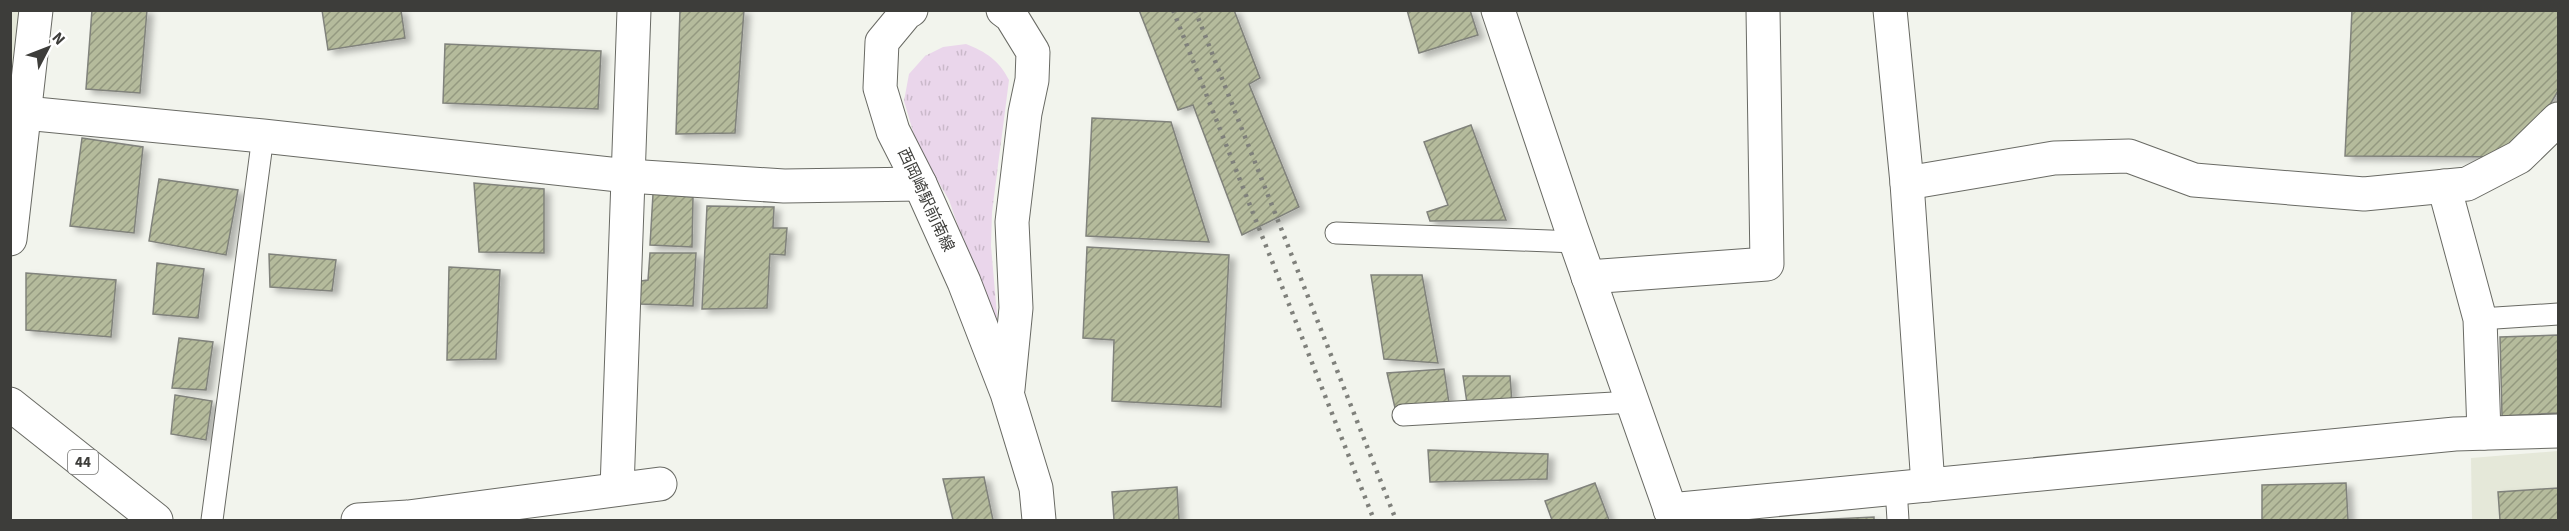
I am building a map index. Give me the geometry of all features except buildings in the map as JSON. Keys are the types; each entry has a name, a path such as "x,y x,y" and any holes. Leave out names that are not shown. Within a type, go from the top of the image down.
{"street":[{"path":"10,239 36,10"},
{"path":"617,489 634,10"},
{"name":"西岡崎駅前南線","path":"911,10 882,42 880,88 893,131 920,184 964,282 1007,393 1036,488 1039,520"},
{"name":"西岡崎駅前南線","path":"1003,10 1011,16 1033,52 1032,80 1025,113 1012,222 1016,308 1007,393"},
{"path":"1498,10 1588,277 1672,515 1929,484 2455,434 2559,431"},
{"path":"1588,277 1767,264 1763,10"},
{"path":"1890,10 1907,183 1929,484"},
{"path":"25,113 263,136 628,176 784,186 920,184"},
{"path":"1907,183 2054,158 2129,156 2194,180 2364,194 2467,184 2518,157 2559,119"},
{"path":"2444,186 2480,319 2484,433"},
{"name":"44","path":"10,404 156,520"},
{"path":"358,520 408,519 660,484"}],"lane":[{"path":"212,520 263,136"},
{"path":"1336,232 1576,242"},
{"path":"2480,319 2559,314"},
{"path":"1403,415 1632,402"},
{"path":"1896,488 1898,520"}],"shaded area":[{"path":"11,11 21,11 11,117"},
{"path":"2558,451 2558,520 2472,520 2471,458"}],"green space":[{"path":"966,44 991,58 1001,67 1009,80 992,212 991,246 1000,349 949,200 917,145 904,101 909,74 925,56 943,47"}],"railway":[{"path":"1173,10 1374,520"},
{"path":"1195,10 1396,520"}]}
